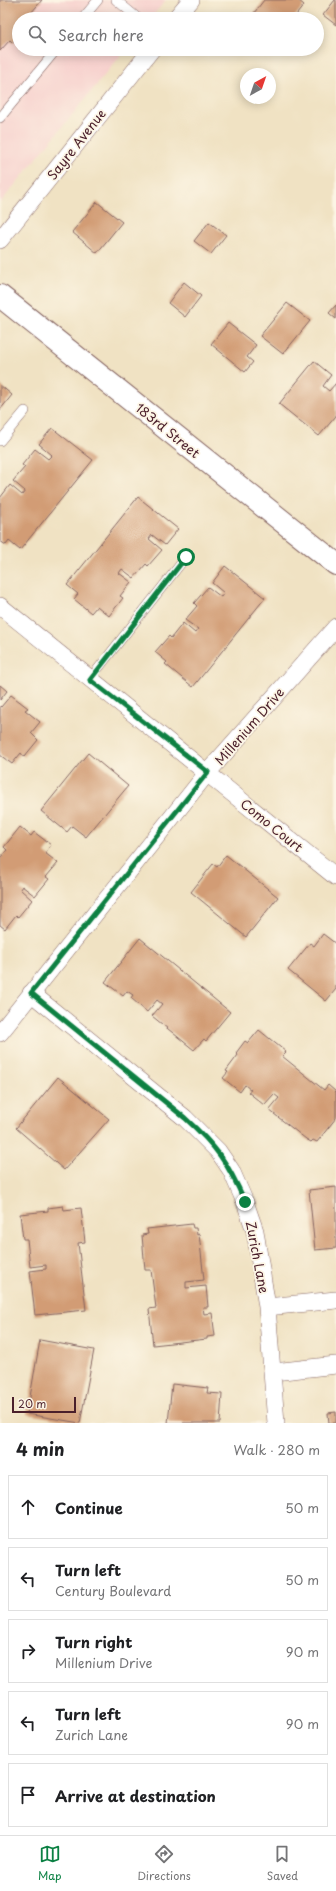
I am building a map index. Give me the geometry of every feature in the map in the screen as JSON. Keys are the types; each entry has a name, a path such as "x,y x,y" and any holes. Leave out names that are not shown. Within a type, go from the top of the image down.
{"street":[{"path":"182,12 191,0"},
{"name":"Sayre Avenue","path":"0,240 146,56"},
{"name":"183rd Street","path":"0,296 336,564"},
{"name":"Como Court","path":"0,606 90,680 208,772 336,877"},
{"name":"Millenium Drive","path":"0,1033 208,772 336,627"},
{"name":"Zurich Lane","path":"31,993 185,1118 218,1151 231,1170 245,1202 255,1231 267,1307 274,1372 276,1423"},
{"path":"267,1307 336,1300"},
{"path":"274,1372 336,1365"}],"lane":[{"path":"88,12 98,0"},
{"path":"116,0 131,12"},
{"path":"0,118 51,56"},
{"path":"0,441 25,411"},
{"path":"90,680 186,557"}],"shaded area":[{"path":"0,0 166,0 156,12 12,12 12,56 120,56 0,203"}],"building":[{"path":"0,0 42,0 32,12 12,12 12,42 10,40 0,51"},
{"path":"264,0 298,0 304,5 298,12 255,12"},
{"path":"336,0 336,25 324,16 324,14"},
{"path":"97,202 122,222 97,253 72,232"},
{"path":"209,222 226,235 211,254 194,241"},
{"path":"184,282 201,296 185,317 168,303"},
{"path":"287,303 310,321 283,354 260,336"},
{"path":"336,305 336,319 329,313"},
{"path":"228,323 256,345 247,357 253,362 245,372 211,344"},
{"path":"314,361 331,375 323,386 329,391 336,383 336,416 319,436 279,404"},
{"path":"0,385 12,395 0,410"},
{"path":"52,428 93,460 20,550 9,541 6,545 0,541 0,498 10,485 22,495 25,491 13,481 25,467 22,465 35,449 48,459 52,455 39,444"},
{"path":"138,497 178,529 165,545 152,535 149,539 162,550 148,566 146,564 134,578 122,569 119,573 131,582 120,596 123,598 109,616 97,606 91,613 74,599 78,594 67,585"},
{"path":"225,566 265,598 193,687 165,664 167,662 155,652 169,636 171,638 183,623 195,633 198,629 185,620 197,606 194,603 208,587 221,597 224,593 212,583"},
{"path":"0,685 7,691 0,700"},
{"path":"11,695 28,708 25,710 40,722 31,733 38,740 24,757 21,753 12,764 0,755 0,706 1,707"},
{"path":"88,753 128,786 86,837 72,826 67,832 41,811"},
{"path":"20,827 31,836 34,832 51,845 45,853 58,863 46,877 49,879 35,896 22,886 20,889 32,900 18,917 16,915 5,929 0,925 0,858 7,850 4,847"},
{"path":"226,855 278,897 246,937 191,892 213,864 217,867"},
{"path":"323,934 336,944 336,989 326,1001 288,970 310,943 314,946"},
{"path":"140,938 230,1012 206,1041 204,1039 194,1050 152,1016 162,1004 157,1000 147,1012 131,998 133,995 127,991 123,996 105,982"},
{"path":"259,1030 286,1052 282,1056 324,1090 328,1085 336,1092 336,1118 317,1142 313,1140 311,1142 306,1139 269,1110 279,1098 274,1094 264,1105 248,1092 251,1090 245,1085 240,1092 223,1078 228,1072 226,1071 238,1055 236,1053 245,1041 248,1043"},
{"path":"58,1077 109,1119 64,1170 16,1128"},
{"path":"336,1187 336,1248 315,1250 309,1190"},
{"path":"63,1206 64,1210 81,1208 85,1242 78,1243 86,1310 35,1315 30,1271 46,1269 46,1265 30,1267 27,1239 23,1239 20,1214 48,1211 48,1208"},
{"path":"192,1224 193,1228 196,1228 197,1235 199,1234 204,1280 186,1282 186,1288 206,1286 208,1307 203,1307 204,1314 212,1313 215,1336 207,1337 207,1339 153,1345 149,1309 156,1308 151,1270 145,1270 142,1235 148,1234 147,1229"},
{"path":"40,1340 94,1350 80,1423 27,1414"},
{"path":"172,1384 208,1388 207,1393 222,1394 220,1423 168,1423"},
{"path":"336,1412 336,1423 329,1423 328,1413"}],"route":[{"path":"186,557 90,680 208,772 31,993 185,1118 205,1136 218,1151 231,1170 245,1202"}]}
